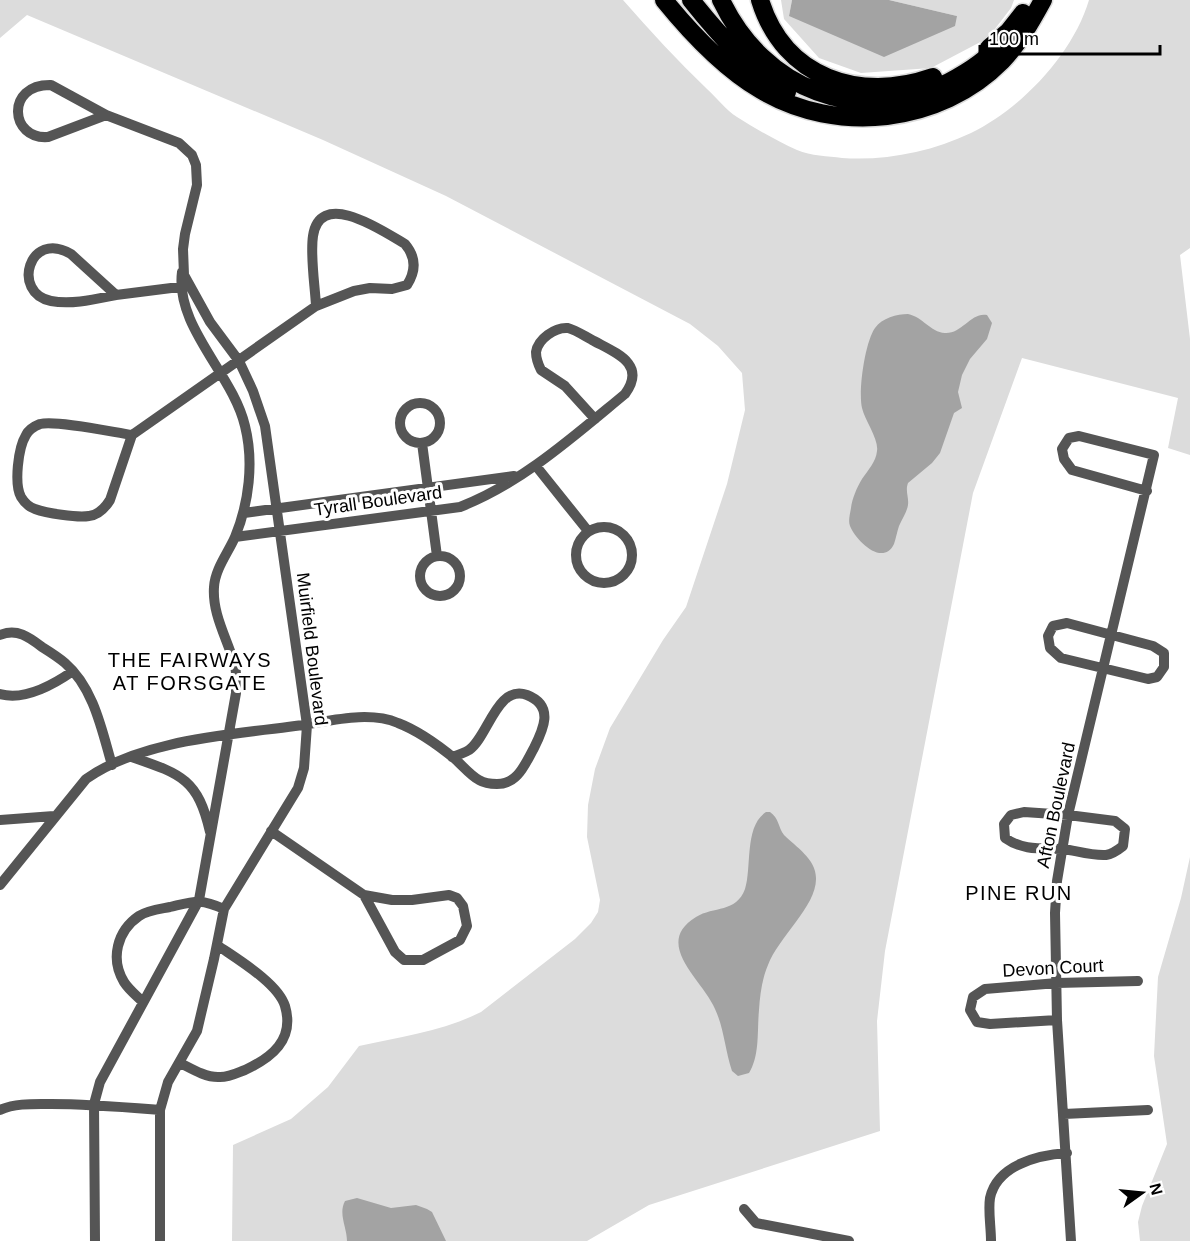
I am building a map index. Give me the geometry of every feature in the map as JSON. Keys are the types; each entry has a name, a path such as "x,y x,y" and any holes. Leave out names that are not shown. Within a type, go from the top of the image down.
{"highway":[{"path":"664,0 690,30 760,90 806,110 858,119 911,112 939,103 984,78 1019,41 1043,0"},
{"path":"691,0 747,63 769,81 789,93 834,111 858,115 911,112"},
{"path":"721,0 744,40 776,70 816,91 858,101 904,98 924,93 961,76 994,52 1026,6"},
{"path":"760,0 773,33 801,64 820,75 842,82 882,87 921,81 960,66 990,48 1008,32 1026,6"}],"street":[{"name":"Muirfield Boulevard","path":"95,1241 94,1104 100,1082 198,900 211,838 229,735 236,678 218,615 214,587 216,576 244,513 249,464 245,427 233,394 197,335 186,286 183,266 185,234 197,185 196,165 192,155 179,142 106,115 51,85 41,85 30,89 21,96 17,105 25,129 32,136 40,138 106,115"},
{"path":"132,435 48,423 31,428 22,445 16,482 21,498 34,509 81,516 98,513 111,500 132,435 316,306 354,291 369,288 392,290 406,285 414,270 410,250 405,243 360,219 333,213 325,216 317,223 313,237 316,306"},
{"path":"116,296 63,249 42,250 29,264 30,283 43,298 52,301 89,300 186,286"},
{"name":"Muirfield Boulevard","path":"160,1241 160,1110 168,1082 196,1030 224,909 298,788 304,768 307,725 264,419 239,361 186,286"},
{"name":"Tyrall Boulevard","path":"235,537 460,507 480,499 536,466 595,419 626,394 632,386 633,376 630,366 623,356 569,328 558,330 550,333 538,344 536,353 541,370 565,386 595,419"},
{"name":"Afton Boulevard","path":"1071,1241 1058,1020 1055,913 1057,881 1068,815 1113,636 1147,490 1154,455 1079,436 1069,438 1062,449 1064,459 1072,470 1147,490"},
{"path":"422,443 437,556"},
{"path":"536,466 588,531"},
{"name":"Tyrall Boulevard","path":"244,513 428,495 517,476"},
{"path":"607,527 618,530 626,537 631,547 632,558 629,569 622,577 612,582 601,583 590,579 582,572 577,562 576,551 579,541 588,531 607,527"},
{"path":"1067,623 1113,636 1153,646 1164,653 1164,667 1157,676 1148,679 1061,658 1050,648 1048,636 1053,626 1067,623"},
{"path":"0,635 15,632 25,634 73,671 83,685 98,717 112,765"},
{"path":"0,693 15,695 42,690 73,671"},
{"path":"0,885 86,779 100,770 132,757 188,741 369,717 395,721 426,737 480,780 501,784 511,780 522,770 545,727 543,710 532,698 524,694 508,697 502,702 479,740 470,750 452,757"},
{"path":"132,757 167,770 187,783 199,796 204,807 211,838"},
{"path":"1024,812 1068,815 1115,821 1125,829 1123,846 1106,855 1063,849 1031,848 1014,845 1005,838 1004,824 1011,815 1024,812"},
{"path":"0,820 54,816"},
{"path":"271,831 364,895 392,900 449,895 457,898 463,906 467,926 460,940 423,960 404,960 395,952 364,895"},
{"path":"143,1002 128,987 118,970 116,958 121,935 139,916 149,911 198,900 224,909"},
{"path":"180,1063 207,1076 220,1078 235,1074 264,1061 274,1053 281,1044 286,1030 285,1006 279,995 267,982 217,945"},
{"name":"Devon Court","path":"1058,1020 990,1024 977,1022 970,1010 973,997 985,988 1138,981"},
{"path":"0,1110 27,1104 94,1104 160,1110"},
{"path":"1064,1114 1148,1110"},
{"path":"991,1241 990,1200 994,1187 1007,1171 1026,1160 1050,1154 1067,1153"},
{"path":"744,1209 756,1223 849,1241"}],"shaded area":[{"path":"0,0 623,0 685,68 737,117 774,139 802,152 858,159 908,154 924,150 956,140 990,123 1026,95 1043,78 1071,40 1089,0 1190,0 1190,248 1180,255 1190,339 1190,455 1168,448 1178,398 1022,358 973,493 885,951 877,1021 880,1131 649,1205 587,1241 232,1241 233,1145 291,1119 328,1087 359,1046 437,1029 481,1012 575,939 591,923 598,912 600,900 587,837 588,805 595,769 610,728 663,640 686,607 727,484 745,410 742,373 718,346 690,324 446,196 323,140 27,15 0,38"},
{"path":"781,0 792,0 789,16 957,16 889,0 1014,0 1011,8 988,38 931,68 861,73 819,58 784,19"},
{"path":"792,0 889,0 957,16 955,26 884,57 789,16"},
{"path":"908,314 935,330 945,333 956,330 981,315 987,315 992,323 987,339 970,359 962,375 958,392 962,408 954,413 940,453 932,463 908,483 907,508 894,544 883,553 870,549 864,544 853,532 849,522 855,493 877,451 876,441 862,408 863,367 868,344 875,328 890,317"},
{"path":"766,812 773,814 784,835 813,865 816,878 815,889 804,911 768,965 761,993 755,1059 749,1073 738,1076 732,1071 715,1009 684,962 679,939 684,928 696,917 730,906 741,897 747,880 754,827"},
{"path":"1190,857 1190,1241 1140,1241 1138,1222 1142,1206 1167,1144 1154,1056 1158,977 1181,898"},
{"path":"357,1198 391,1208 416,1205 427,1209 432,1212 446,1241 347,1241 343,1206 345,1201"}],"district":[{"name":"THE FAIRWAYS AT FORSGATE","path":"190,672"},
{"name":"PINE RUN","path":"1019,893"}]}
